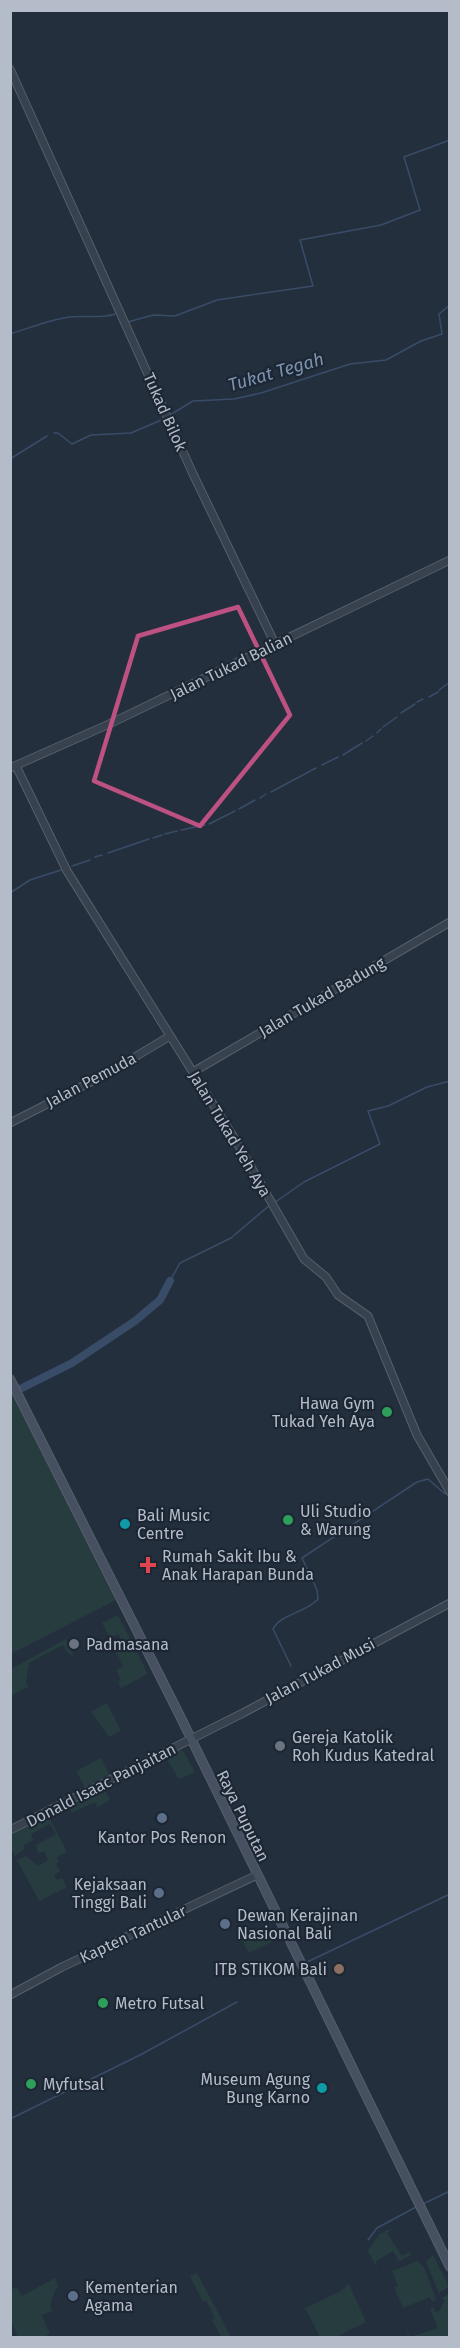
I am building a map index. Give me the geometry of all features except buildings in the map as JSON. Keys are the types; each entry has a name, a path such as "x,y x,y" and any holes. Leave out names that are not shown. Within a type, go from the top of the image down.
{"main road":[{"name":"Raya Puputan","path":"10,1379 191,1739 418,2206 450,2266"}],"street":[{"name":"Tukad Bilok","path":"10,69 168,419 275,644"},
{"name":"Jalan Tukad Balian","path":"13,767 106,725 450,560"},
{"name":"Jalan Tukad Yeh Aya","path":"13,767 68,871 193,1072 306,1262 326,1277 338,1295 368,1316 417,1435 448,1490"},
{"name":"Jalan Tukad Badung","path":"193,1072 450,922"},
{"name":"Jalan Pemuda","path":"10,1122 108,1073 170,1036"},
{"name":"Jalan Tukad Musi","path":"191,1739 450,1603"},
{"name":"Donald Isaac Panjaitan","path":"10,1830 191,1739"},
{"name":"Kapten Tantular","path":"10,1995 62,1967 257,1875"}],"highlighted area":[{"path":"238,607 290,715 200,826 94,781 138,636"}],"green space":[{"path":"11,1390 118,1599 11,1654"},
{"path":"118,1615 148,1674 121,1688 118,1682 121,1680 116,1670 123,1666 115,1651 125,1646 118,1634 110,1638 102,1623"},
{"path":"66,1639 74,1657 63,1645 29,1663 26,1682 28,1687 11,1696 11,1669"},
{"path":"107,1703 121,1731 109,1737 91,1712"},
{"path":"180,1750 184,1752 195,1772 179,1779 166,1758"},
{"path":"101,1758 109,1774 85,1787 76,1771"},
{"path":"103,1787 110,1800 98,1807 95,1802 72,1813 68,1805"},
{"path":"48,1815 67,1852 57,1857 59,1862 56,1864 60,1871 54,1875 57,1880 62,1878 67,1887 39,1901 17,1860 26,1856 38,1866 48,1860 44,1851 38,1853 36,1845 56,1834 50,1824 31,1834 33,1840 23,1845 25,1849 15,1856 11,1848 11,1834"},
{"path":"272,1928 278,1939 249,1953 242,1940"},
{"path":"393,2228 387,2233 402,2256 410,2252 411,2255 399,2261 393,2251 376,2261 377,2268 368,2251 379,2234"},
{"path":"433,2255 449,2287 439,2293 426,2262"},
{"path":"417,2261 424,2267 436,2299 432,2302 430,2297 403,2308 394,2287 398,2286 392,2271"},
{"path":"197,2273 231,2337 221,2337 212,2320 215,2318 206,2300 203,2302 190,2276"},
{"path":"55,2278 58,2288 55,2290 50,2305 52,2311 42,2315 50,2334 43,2337 18,2337 11,2321 11,2290 17,2287 22,2296"},
{"path":"349,2284 366,2322 336,2337 320,2337 305,2308 341,2291"},
{"path":"449,2294 449,2337 410,2337 438,2328 430,2309 433,2307 436,2313 440,2310 445,2300 441,2298"}],"waterway":[{"path":"128,322 153,315 175,316 217,300 313,286 300,240 381,225 420,210 404,157 450,140"},
{"name":"Tukat Tegah","path":"170,415 193,401 234,399 261,393 350,364 386,360 421,341 442,334 439,314 450,305"},
{"path":"10,334 62,318 115,314"},
{"name":"Tukat Tegah","path":"54,433 58,433 72,444 91,435 131,433 166,418"},
{"path":"10,459 47,436"},
{"path":"439,690 450,682"},
{"path":"429,697 438,692"},
{"path":"417,702 423,699"},
{"path":"401,713 415,704"},
{"path":"383,727 397,717"},
{"path":"377,733 381,729"},
{"path":"366,741 373,736"},
{"path":"343,755 362,743"},
{"path":"322,765 338,757"},
{"path":"271,792 316,768"},
{"path":"260,798 266,794"},
{"path":"239,809 255,800"},
{"path":"209,824 235,811"},
{"path":"181,830 205,825"},
{"path":"165,834 177,831"},
{"path":"153,838 162,835"},
{"path":"108,853 149,839"},
{"path":"95,857 102,855"},
{"path":"72,866 90,860"},
{"path":"10,893 30,880 64,869"},
{"path":"274,1203 304,1182 380,1144 368,1111 388,1106 427,1087 450,1081"},
{"path":"170,1281 180,1263 231,1238 270,1205"},
{"path":"22,1388 72,1363 135,1321 160,1300 170,1281"},
{"path":"291,1666 273,1629 282,1620 318,1599 317,1590 302,1558 417,1482 428,1479 448,1494"},
{"path":"305,1963 450,1894"},
{"path":"10,2119 142,2054 237,2002"},
{"path":"423,2204 450,2191"},
{"path":"368,2240 377,2228 416,2207"}],"place":[{"name":"Hawa Gym Tukad Yeh Aya","path":"387,1412"},
{"name":"Uli Studio & Warung","path":"288,1520"},
{"name":"Bali Music Centre","path":"125,1524"},
{"name":"Rumah Sakit Ibu & Anak Harapan Bunda","path":"148,1565"},
{"name":"Padmasana","path":"74,1644"},
{"name":"Gereja Katolik Roh Kudus Katedral","path":"280,1746"},
{"name":"Kantor Pos Renon","path":"162,1818"},
{"name":"Kejaksaan Tinggi Bali","path":"159,1893"},
{"name":"Dewan Kerajinan Nasional Bali","path":"225,1924"},
{"name":"ITB STIKOM Bali","path":"339,1969"},
{"name":"Metro Futsal","path":"103,2003"},
{"name":"Myfutsal","path":"31,2084"},
{"name":"Museum Agung Bung Karno","path":"322,2088"},
{"name":"Kementerian Agama","path":"73,2296"}]}
